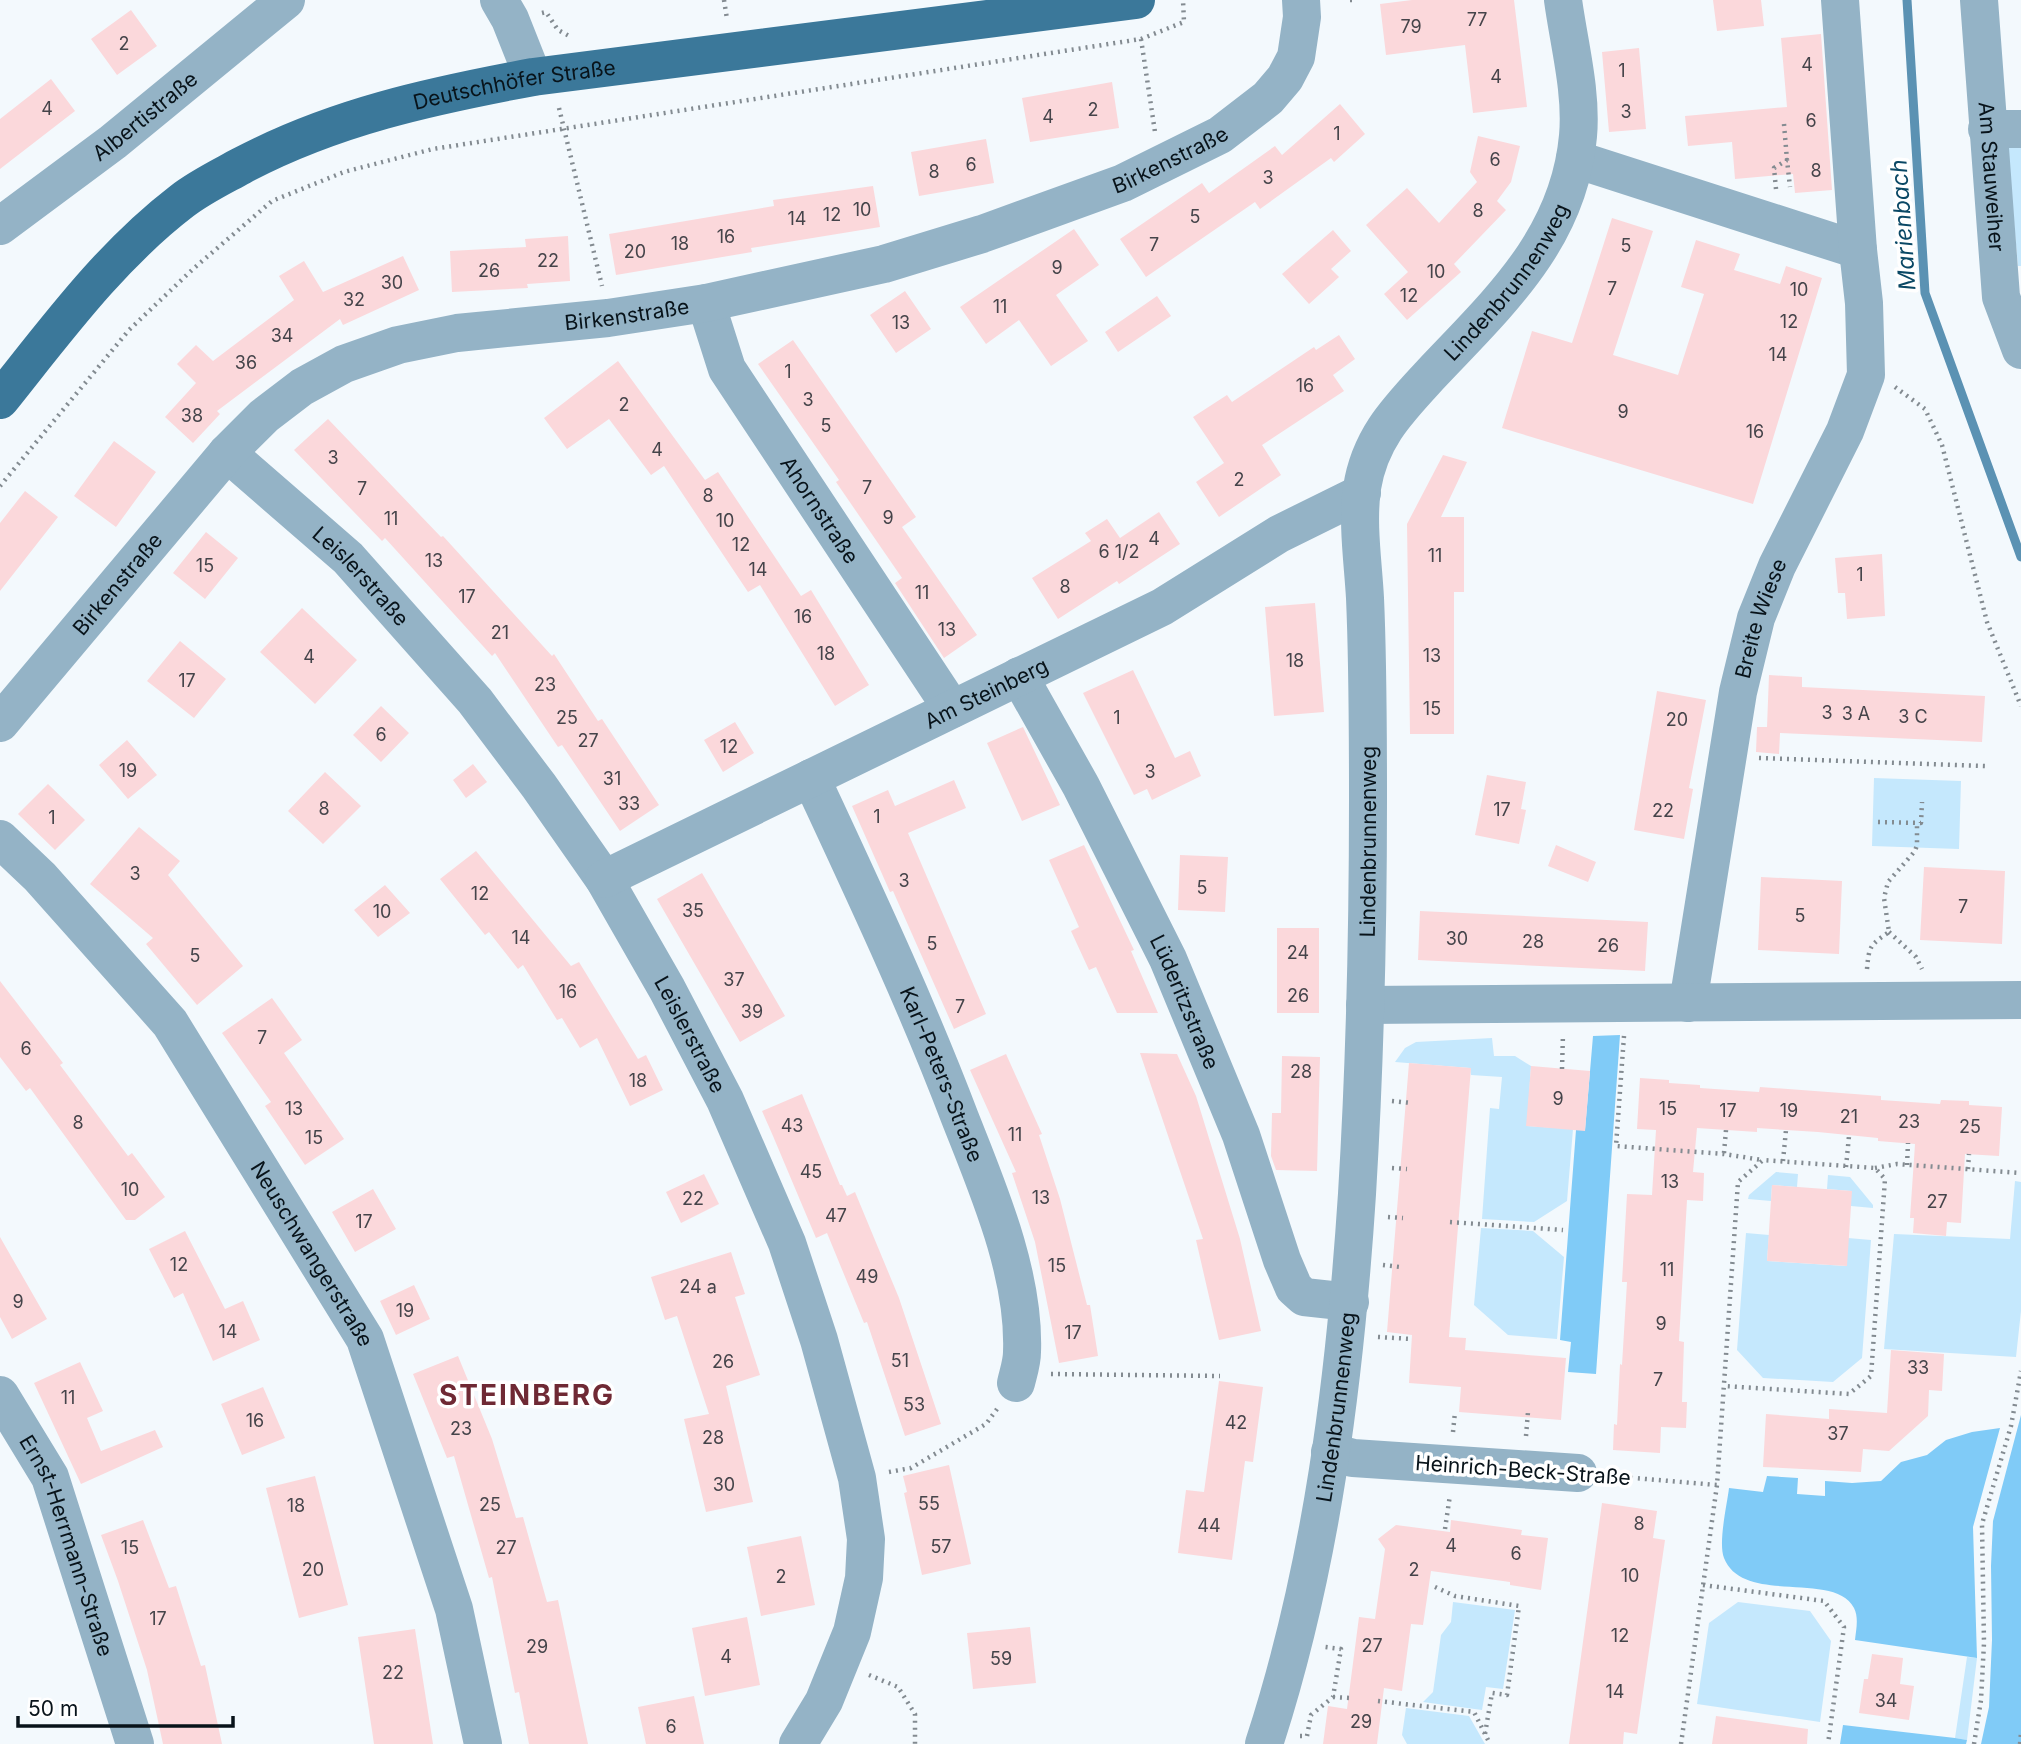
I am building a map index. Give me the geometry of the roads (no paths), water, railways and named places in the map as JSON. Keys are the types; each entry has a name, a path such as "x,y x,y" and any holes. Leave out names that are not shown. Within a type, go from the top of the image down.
{"main road":[{"name":"Deutschhöfer Straße","path":"0,400 115,261 183,200 219,178 308,134 340,122 446,94 533,77 1136,0"}],"street":[{"name":"Albertistraße","path":"0,226 113,142 286,0"},
{"path":"499,0 510,19 533,77"},
{"name":"Birkenstraße","path":"0,723 228,453 264,416 302,387 344,364 398,345 457,333 608,318 706,303 884,264 1072,203 1160,166 1220,135 1268,98 1285,79 1296,57 1302,17 1301,0"},
{"name":"Lindenbrunnenweg","path":"1276,1739 1277,1704 1298,1623 1341,1390 1350,1302 1364,1075 1368,800 1365,599 1361,537 1362,493 1366,467 1375,443 1394,414 1491,313 1537,254 1555,219 1575,159 1578,134 1577,97 1563,0"},
{"name":"Breite Wiese","path":"1688,1003 1738,692 1756,618 1777,566 1844,430 1866,375 1864,303 1840,0"},
{"name":"Am Stauweiher","path":"1979,0 2004,129 2011,291 2021,351"},
{"path":"1575,159 1858,250"},
{"name":"Ahornstraße","path":"706,303 727,369 952,709"},
{"name":"Leislerstraße","path":"228,453 348,558 413,628 475,701 604,879 667,989 725,1100 787,1243 819,1340 857,1478 866,1539 864,1578 852,1632 824,1701 801,1741"},
{"name":"Am Steinberg","path":"604,879 1162,607 1279,534 1362,493"},
{"name":"Lüderitzstraße","path":"1019,676 1081,786 1168,959 1241,1135 1282,1260 1294,1288 1304,1297 1350,1302"},
{"name":"Karl-Peters-Straße","path":"811,778 915,1004 984,1178 1018,1296 1023,1354 1016,1384"},
{"name":"Neuschwangerstraße","path":"0,839 40,877 170,1023 365,1339 454,1609 483,1744"},
{"path":"1365,1005 2021,1000"},
{"name":"Ernst-Herrmann-Straße","path":"0,1395 50,1477 135,1744"},
{"name":"Heinrich-Beck-Straße","path":"1330,1452 1353,1458 1578,1473"}],"waterway":[{"name":"Marienbach","path":"1907,0 1925,293 2021,557"}],"district":[{"name":"STEINBERG","path":"527,1395"}]}
